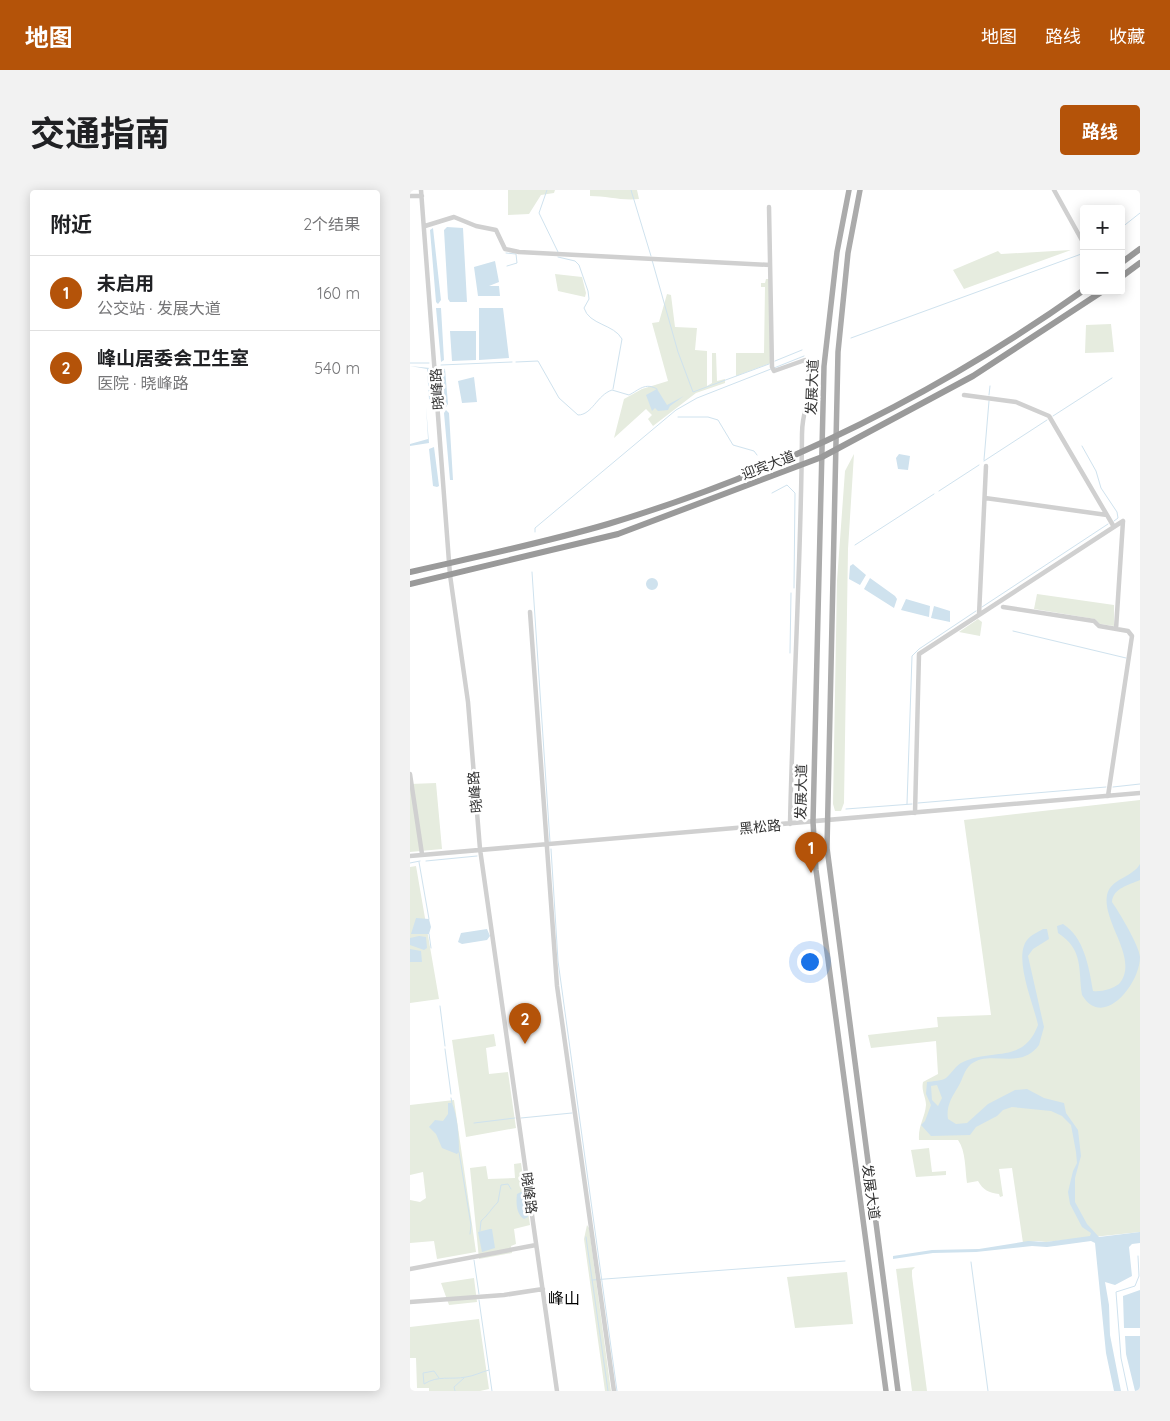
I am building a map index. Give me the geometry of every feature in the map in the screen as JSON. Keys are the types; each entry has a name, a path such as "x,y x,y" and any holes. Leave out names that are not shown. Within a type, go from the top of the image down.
{"highway":[{"path":"1125,260 1140,249"},
{"path":"1125,274 1140,263"},
{"name":"迎宾大道","path":"410,572 608,524 697,494 802,452 835,437 981,359 1080,293"},
{"name":"迎宾大道","path":"410,584 618,534 802,466 835,451 973,376 1098,295"}],"main road":[{"name":"发展大道","path":"849,190 837,252 826,347 813,822 814,849 886,1391"},
{"name":"发展大道","path":"860,190 848,253 838,352 826,821 827,848 898,1391"},
{"path":"1125,270 1130,271"},
{"path":"1091,300 1092,295"},
{"path":"814,800 826,800"},
{"path":"814,849 820,845 827,848"}],"street":[{"name":"晓峰路","path":"421,190 449,563 468,702 480,849 557,1391"},
{"path":"1054,190 1080,237"},
{"path":"410,196 422,196"},
{"path":"769,207 773,368 805,360 812,388 802,427 790,824"},
{"path":"425,226 454,217 476,226 496,230 503,248 512,252 770,265"},
{"path":"964,395 1016,402 1049,416 1114,527"},
{"path":"979,615 986,466"},
{"path":"985,498 1107,515"},
{"path":"915,813 917,658 919,654 1123,521 1116,629"},
{"path":"1003,607 1094,621 1099,626 1128,631 1132,636 1108,796"},
{"path":"530,612 557,986 614,1391"},
{"path":"410,774 422,854"},
{"name":"黑松路","path":"410,856 1140,793"},
{"path":"410,1269 536,1244"},
{"path":"410,1302 504,1295 543,1289"}],"shaded area":[{"path":"508,190 555,190 554,193 541,195 529,214 508,215"},
{"path":"590,190 637,190 639,199 590,196"},
{"path":"1071,250 964,289 953,270 998,251 1001,254"},
{"path":"555,274 582,277 586,293 585,297 558,291"},
{"path":"766,279 769,279 771,363 736,376 736,353 764,353 765,287 761,287 761,283 765,283"},
{"path":"667,294 671,295 675,327 697,328 695,350 707,351 707,386 712,383 712,353 716,353 717,381 725,379 725,383 696,393 653,426 648,419 652,415 646,409 614,438 624,399 642,389 668,381 652,323 659,322"},
{"path":"1111,324 1114,352 1085,353 1086,325"},
{"path":"854,454 848,549 844,803 841,811 835,811 833,804 837,581 845,471"},
{"path":"1037,594 1114,605 1114,626 1100,624 1095,619 1034,609"},
{"path":"978,619 982,622 980,636 959,632"},
{"path":"436,783 442,849 410,852 410,784"},
{"path":"1140,800 1140,1232 1023,1243 1012,1168 999,1169 1003,1196 1000,1197 999,1194 984,1189 978,1181 967,1183 964,1155 958,1140 919,1140 926,1105 923,1082 938,1074 936,1041 871,1048 868,1035 938,1027 937,1017 991,1015 964,820"},
{"path":"416,866 439,999 410,1003 410,867"},
{"path":"494,1034 496,1046 486,1048 489,1074 508,1072 516,1128 466,1137 452,1040"},
{"path":"454,1100 476,1252 437,1259 434,1241 410,1243 410,1200 420,1202 426,1198 423,1172 410,1175 410,1105"},
{"path":"929,1148 932,1172 946,1171 946,1175 916,1177 911,1150"},
{"path":"521,1163 530,1225 514,1229 516,1244 511,1246 512,1253 479,1259 470,1168 486,1166 488,1179 515,1178 514,1164"},
{"path":"587,1225 589,1228 611,1391 605,1391 584,1239"},
{"path":"915,1267 912,1270 912,1276 927,1391 912,1391 896,1269"},
{"path":"847,1272 853,1324 795,1328 787,1277"},
{"path":"474,1278 477,1302 449,1305 441,1283"},
{"path":"479,1319 489,1389 480,1391 429,1391 429,1388 417,1388 416,1358 410,1358 410,1327"}],"water":[{"path":"447,227 463,228 467,302 450,302 448,299 444,230"},
{"path":"433,228 441,300 438,304 436,302 430,230"},
{"path":"495,261 499,282 489,286 499,286 500,296 478,296 474,267"},
{"path":"436,308 441,308 444,360 441,362"},
{"path":"479,308 503,308 509,358 479,360"},
{"path":"450,331 476,331 476,360 452,361"},
{"path":"410,366 430,368 432,400 429,399 427,369"},
{"path":"441,368 445,369 448,404 446,407"},
{"path":"474,377 477,402 462,403 458,381"},
{"path":"657,389 667,405 684,396 670,406 668,410 658,411 655,408 652,411 646,395"},
{"path":"426,406 429,443 410,446 410,444 428,439"},
{"path":"446,410 449,413 453,480 450,480 444,413"},
{"path":"434,447 439,486 437,487 433,486 429,449"},
{"path":"899,454 910,456 908,470 898,469 896,458"},
{"path":"853,564 866,575 860,585 849,579 850,566"},
{"path":"650,578 654,578 658,584 654,590 650,590 646,586 646,582"},
{"path":"870,578 895,596 897,599 894,608 864,589"},
{"path":"906,599 930,606 929,617 901,610"},
{"path":"934,606 950,611 950,622 931,618"},
{"path":"1140,864 1140,880 1118,890 1112,902 1124,921 1139,952 1138,968 1134,979 1119,999 1110,1005 1100,1008 1091,1005 1082,995 1080,968 1076,953 1066,939 1058,933 1057,926 1063,924 1081,945 1093,991 1107,990 1119,984 1124,974 1125,963 1107,906 1107,895 1109,889 1117,881 1132,872"},
{"path":"416,918 429,919 431,927 429,934 411,934"},
{"path":"487,929 490,936 487,940 462,944 458,942 461,933"},
{"path":"1043,929 1047,929 1049,939 1033,949 1028,956 1044,1027 1039,1045 1031,1053 1023,1057 987,1058 971,1064 950,1102 948,1119 956,1124 967,1123 988,1104 1015,1090 1027,1089 1044,1098 1064,1103 1066,1113 1078,1130 1081,1156 1075,1178 1075,1202 1087,1224 1099,1237 1140,1232 1140,1243 1132,1244 1129,1247 1132,1276 1115,1285 1105,1282 1109,1305 1110,1335 1121,1391 1114,1391 1106,1353 1095,1243 1091,1241 1047,1247 1032,1246 976,1252 933,1253 893,1259 893,1256 932,1250 979,1249 1028,1241 1046,1242 1090,1236 1091,1233 1082,1227 1070,1204 1068,1192 1077,1163 1076,1152 1071,1125 1062,1116 1051,1111 1012,1107 1003,1110 997,1116 976,1127 970,1135 931,1136 921,1125 925,1121 931,1105 926,1094 927,1082 944,1079 961,1063 974,1058 1016,1050 1032,1037 1038,1025 1023,970 1023,948 1027,940","holes":["937,1085 942,1098 938,1106 932,1100 931,1086"]},
{"path":"426,937 427,948 424,950 410,945 410,938"},
{"path":"410,949 421,951 422,962 410,962"},
{"path":"448,1103 452,1103 457,1121 459,1152 457,1154 442,1148 436,1134 429,1127 435,1120 443,1121 448,1114"},
{"path":"523,1191 528,1217 524,1219 519,1214 517,1204 517,1194"},
{"path":"492,1229 495,1248 482,1252 478,1232"},
{"path":"1140,1290 1140,1328 1124,1328 1123,1296"},
{"path":"1125,1336 1140,1336 1140,1391 1135,1391 1126,1354"}],"waterway":[{"path":"547,190 539,213 558,252"},
{"path":"631,190 651,256"},
{"path":"1125,225 1140,213"},
{"path":"506,253 516,254 517,263 507,266"},
{"path":"851,338 1080,254"},
{"path":"558,257 575,261 579,265 588,291 589,299 584,308 587,314 613,330 622,339 613,389"},
{"path":"652,260 678,352 693,392 769,364"},
{"path":"775,361 802,350"},
{"path":"774,368 804,356"},
{"path":"516,362 538,361 559,398 578,415 587,412 602,396 612,390 629,395 649,386 657,389"},
{"path":"441,365 512,362"},
{"path":"410,363 429,363"},
{"path":"535,532 535,528 676,410 697,398 771,369"},
{"path":"1053,416 1112,378"},
{"path":"989,395 990,386"},
{"path":"984,460 989,401"},
{"path":"678,417 708,417 718,420 733,445 754,451 757,455"},
{"path":"984,461 1047,420"},
{"path":"1082,446 1096,471 1101,488 1117,512 1118,518 1114,521"},
{"path":"939,491 979,465"},
{"path":"772,493 787,485 795,493 794,588"},
{"path":"855,545 934,494"},
{"path":"982,607 1108,524"},
{"path":"532,572 550,842"},
{"path":"790,653 791,593"},
{"path":"907,804 912,656 919,649 976,611"},
{"path":"1013,631 1126,658"},
{"path":"1113,787 1140,784"},
{"path":"918,803 1106,787"},
{"path":"846,809 912,804"},
{"path":"551,849 558,961 617,1391"},
{"path":"426,861 477,856"},
{"path":"410,863 420,861"},
{"path":"419,862 429,919"},
{"path":"429,934 431,948"},
{"path":"440,1006 445,1046"},
{"path":"445,1049 451,1094"},
{"path":"451,1098 452,1103"},
{"path":"521,1118 572,1113"},
{"path":"474,1123 515,1118"},
{"path":"459,1152 471,1225 470,1234"},
{"path":"480,1231 481,1221 498,1202 501,1185 508,1184 511,1189"},
{"path":"586,1237 608,1391"},
{"path":"1128,1391 1121,1358 1116,1292 1135,1286 1139,1276 1138,1256"},
{"path":"474,1260 479,1294"},
{"path":"592,1280 845,1261"},
{"path":"971,1262 988,1391"},
{"path":"479,1300 492,1391"},
{"path":"439,1378 434,1371 423,1373 424,1384 429,1381 460,1378 489,1370"},
{"path":"455,1391 454,1387 464,1378"}],"place":[{"name":"未启用","path":"811,873"},
{"name":"峰山居委会卫生室","path":"525,1044"}],"district":[{"name":"峰山","path":"564,1298"}]}
